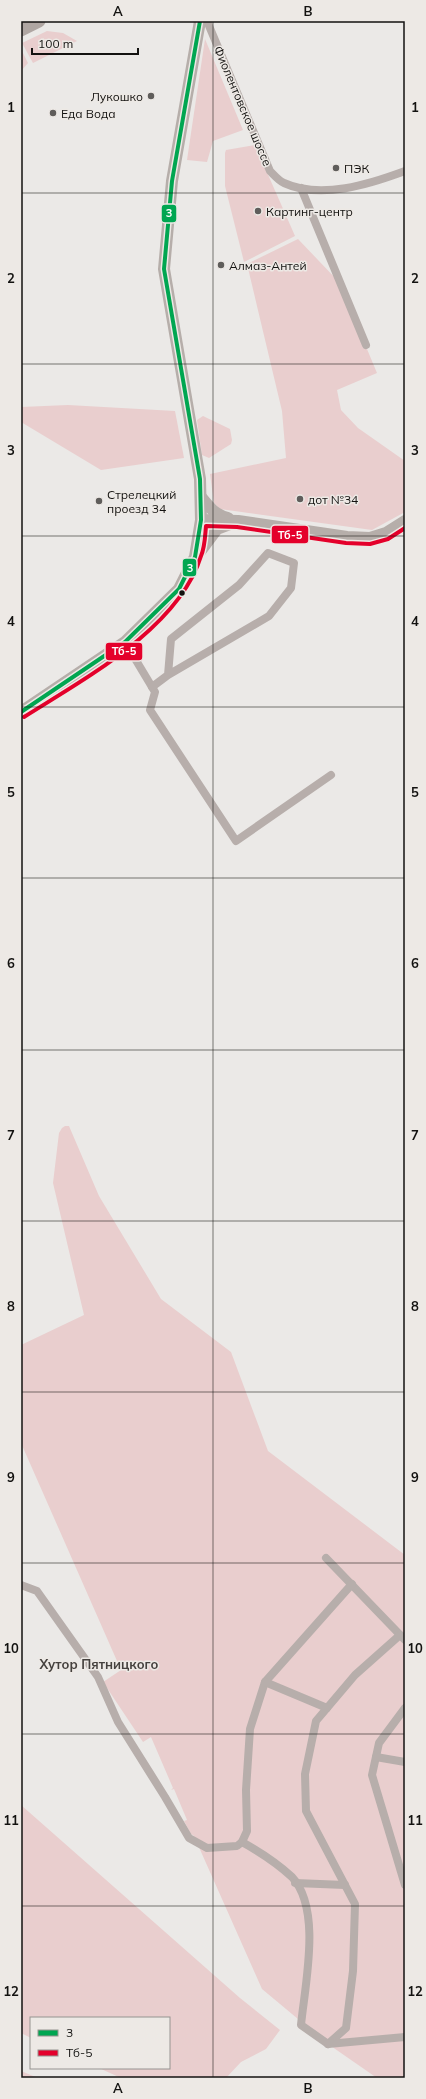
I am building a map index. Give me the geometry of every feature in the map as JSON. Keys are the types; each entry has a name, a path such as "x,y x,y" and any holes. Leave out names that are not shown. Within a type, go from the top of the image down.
{"main road":[{"path":"21,30 38,21"},
{"name":"Фиолентовское шоссе","path":"21,712 126,642 179,589 195,558 201,520 200,479 164,269 172,181 200,21"},
{"path":"201,497 208,507 219,516 238,521 347,537 370,538 386,533 405,521"},
{"path":"201,520 238,521"},
{"path":"195,558 217,529 238,521"}],"street":[{"name":"Фиолентовское шоссе","path":"207,21 270,171 283,183 301,188 331,189 357,185 405,171"},
{"path":"301,188 366,345"},
{"path":"152,687 168,675 269,616 291,588 294,563 268,553 239,585 171,639 168,675"},
{"path":"126,642 155,692 150,710 236,841 331,775"},
{"path":"326,1558 402,1637 355,1675 316,1721 305,1774 306,1811 355,1904 353,1971 346,2028 328,2044"},
{"path":"240,1844 247,1831 246,1790 250,1729 265,1682 352,1584"},
{"path":"21,1585 37,1591 98,1677 118,1722 189,1838 208,1848 240,1844 267,1856 293,1878 306,1903 310,1924 301,2025 328,2044 405,2037"},
{"path":"265,1682 327,1708"},
{"path":"405,1708 379,1743 372,1775 405,1885"},
{"path":"376,1757 405,1762"},
{"path":"295,1883 345,1885"}],"shaded area":[{"path":"47,31 63,33 77,41 33,63 22,43"},
{"path":"205,39 243,130 213,141 207,162 187,160"},
{"path":"21,49 28,63 21,71"},
{"name":"Картинг-центр","path":"255,145 295,236 244,262 225,186 225,153 226,150"},
{"path":"298,239 339,282 377,373 337,390 341,410 358,428 405,461 405,512 372,530 220,509 214,503 210,474 286,458 282,411 247,264"},
{"path":"68,405 175,411 184,458 101,470 21,422 21,407"},
{"path":"203,416 230,429 232,440 231,444 209,458 202,455 197,420"},
{"path":"65,1126 69,1126 99,1196 161,1299 231,1352 268,1451 405,1555 405,2078 377,2078 328,2044 262,1989 194,1836 191,1834 184,1821 187,1820 174,1789 171,1790 173,1788 151,1737 143,1742 103,1682 121,1670 21,1443 21,1345 84,1315 53,1183 59,1133"},
{"path":"21,1805 240,1998 280,2030 266,2049 241,2062 226,2078 121,2078 101,2069 170,2069 170,2017 30,2017 30,2038 21,2033"},
{"path":"21,2071 38,2078 21,2078"}],"transit line":[{"name":"3","path":"21,712 125,642 179,589 195,557 201,520 200,479 164,269 172,181 200,21"},
{"name":"Тб-5","path":"24,717 101,668 151,629 172,606 190,582 202,553 206,526 237,527 346,543 370,544 388,539 405,528"}],"place":[{"name":"Лукошко","path":"151,96"},
{"name":"Еда Вода","path":"53,113"},
{"name":"ПЭК","path":"336,168"},
{"name":"Картинг-центр","path":"258,211"},
{"name":"Алмаз-Антей","path":"221,265"},
{"name":"дот №34","path":"300,499"},
{"name":"Стрелецкий проезд 34","path":"99,501"}],"district":[{"name":"Хутор Пятницкого","path":"99,1664"}]}
